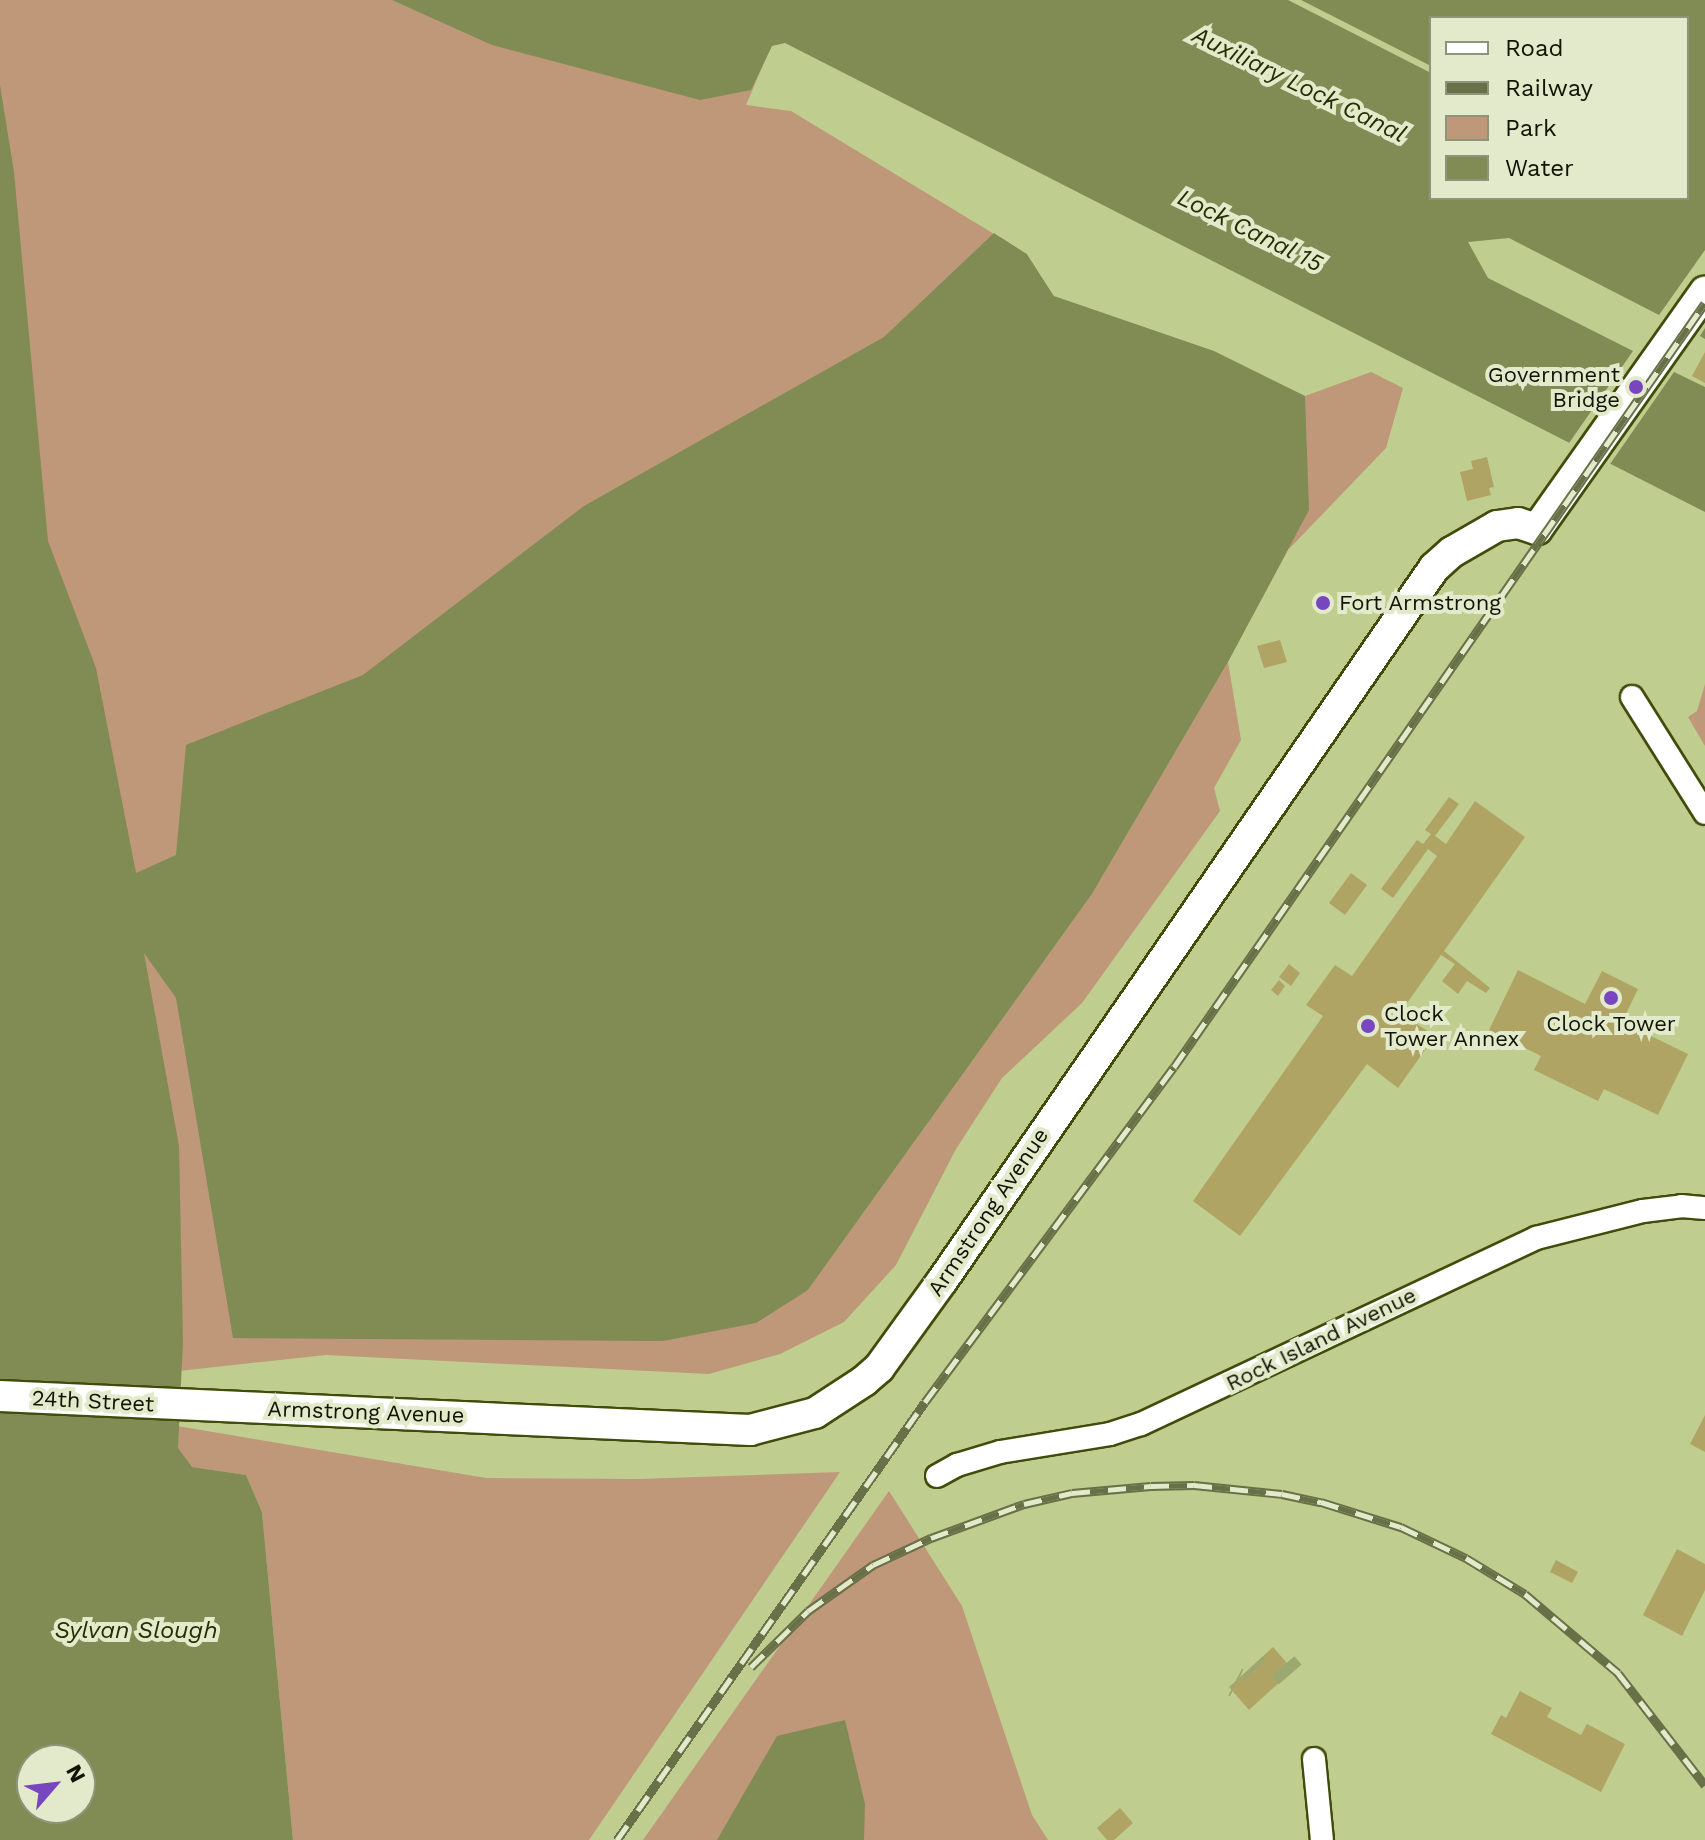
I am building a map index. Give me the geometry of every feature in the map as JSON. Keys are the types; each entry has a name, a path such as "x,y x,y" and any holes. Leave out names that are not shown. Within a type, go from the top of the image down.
{"street":[{"name":"Armstrong Avenue","path":"186,1405 750,1430 815,1413 864,1381 879,1368 942,1281 1434,568 1452,552 1497,526 1518,523 1537,529 1705,292"},
{"path":"1632,697 1705,813"},
{"name":"Rock Island Avenue","path":"937,1476 957,1465 1000,1452 1110,1434 1141,1424 1536,1238 1643,1211 1705,1208"},
{"name":"24th Street","path":"0,1396 186,1405"},
{"path":"1314,1759 1322,1840"}],"green space":[{"path":"0,0 565,0 769,51 746,105 791,111 1027,254 808,1290 1092,894 1228,662 1241,740 1214,788 1220,811 1082,1003 1002,1078 956,1149 896,1265 844,1322 780,1354 709,1374 326,1355 179,1371 129,952 136,874 0,548"},
{"path":"1371,372 1403,388 1386,448 1288,550 1252,617 1305,396"},
{"path":"1705,684 1705,746 1688,717 1697,711"},
{"path":"177,1426 486,1478 639,1479 840,1472 589,1840 293,1840 262,1512 246,1475 191,1467 178,1448"},
{"path":"889,1491 962,1606 1032,1815 1048,1840 643,1840"}],"water":[{"path":"392,0 1705,0 1705,512 785,43 772,46 751,90 700,100 492,45"},
{"name":"Sylvan Slough","path":"0,85 14,172 48,541 96,668 136,873 176,855 186,745 363,675 584,506 884,337 994,233 1027,254 1054,296 1134,305 1289,370 1305,396 1309,510 1228,662 1092,894 808,1290 756,1323 663,1341 233,1338 176,998 144,953 179,1146 183,1341 178,1448 192,1467 246,1475 262,1512 293,1840 0,1840"},
{"path":"845,1720 865,1804 864,1840 717,1840 777,1736"}],"pier":[{"path":"1288,0 1301,0 1429,65 1429,72"},
{"path":"996,230 1030,251 1056,292 1136,302 1291,367 1306,391 1305,396 1214,351 1054,296 1027,254 991,231"},
{"path":"1509,238 1659,315 1705,250 1705,328 1700,336 1705,339 1705,387 1674,372 1608,467 1567,446 1633,351 1488,278 1468,242"}],"building":[{"path":"1705,352 1705,383 1692,376"},
{"path":"1487,457 1494,487 1489,488 1491,495 1467,501 1460,472 1473,469 1471,461"},
{"name":"Fort Armstrong","path":"1280,640 1287,662 1264,668 1257,646"},
{"name":"Clock Tower Annex","path":"1449,797 1459,804 1435,836 1446,844 1475,801 1525,837 1444,951 1490,988 1486,993 1467,981 1458,994 1442,981 1455,964 1441,955 1400,1013 1435,1036 1398,1088 1367,1064 1240,1236 1193,1201 1323,1016 1306,1005 1335,965 1352,976 1437,856 1428,849 1393,898 1381,889 1417,840 1423,844 1431,834 1425,830"},
{"path":"1351,873 1367,885 1345,915 1329,903"},
{"path":"1289,964 1300,973 1291,986 1279,977"},
{"path":"1518,970 1585,1004 1602,971 1638,989 1622,1022 1688,1054 1658,1115 1604,1089 1598,1101 1534,1070 1541,1056 1489,1030"},
{"path":"1279,980 1285,986 1278,996 1271,990"},
{"path":"1705,1415 1705,1452 1690,1444"},
{"path":"1677,1549 1705,1564 1705,1590 1682,1636 1643,1615"},
{"path":"1556,1560 1578,1572 1572,1583 1550,1572"},
{"path":"1273,1647 1293,1670 1249,1710 1229,1687"},
{"path":"1520,1691 1552,1708 1547,1717 1581,1735 1587,1724 1625,1744 1601,1792 1491,1734 1501,1715 1506,1718"},
{"path":"1120,1808 1133,1823 1114,1840 1107,1840 1097,1828"}],"tunnel":[{"path":"1283,1666 1290,1674"},
{"path":"1252,1667 1255,1670"}],"railway":[{"path":"617,1840 925,1402 1174,1067 1705,303"},
{"path":"751,1667 808,1611 873,1565 931,1538 1024,1504 1072,1493 1151,1486 1194,1485 1282,1494 1321,1502 1401,1527 1466,1558 1525,1594 1618,1673 1705,1785"}],"place":[{"name":"Government Bridge","path":"1636,387"},
{"name":"Fort Armstrong","path":"1323,603"},
{"name":"Clock Tower","path":"1611,998"},
{"name":"Clock Tower Annex","path":"1368,1026"}],"water label":[{"name":"Auxiliary Lock Canal","path":"1299,85"},
{"name":"Lock Canal 15","path":"1250,231"}]}
